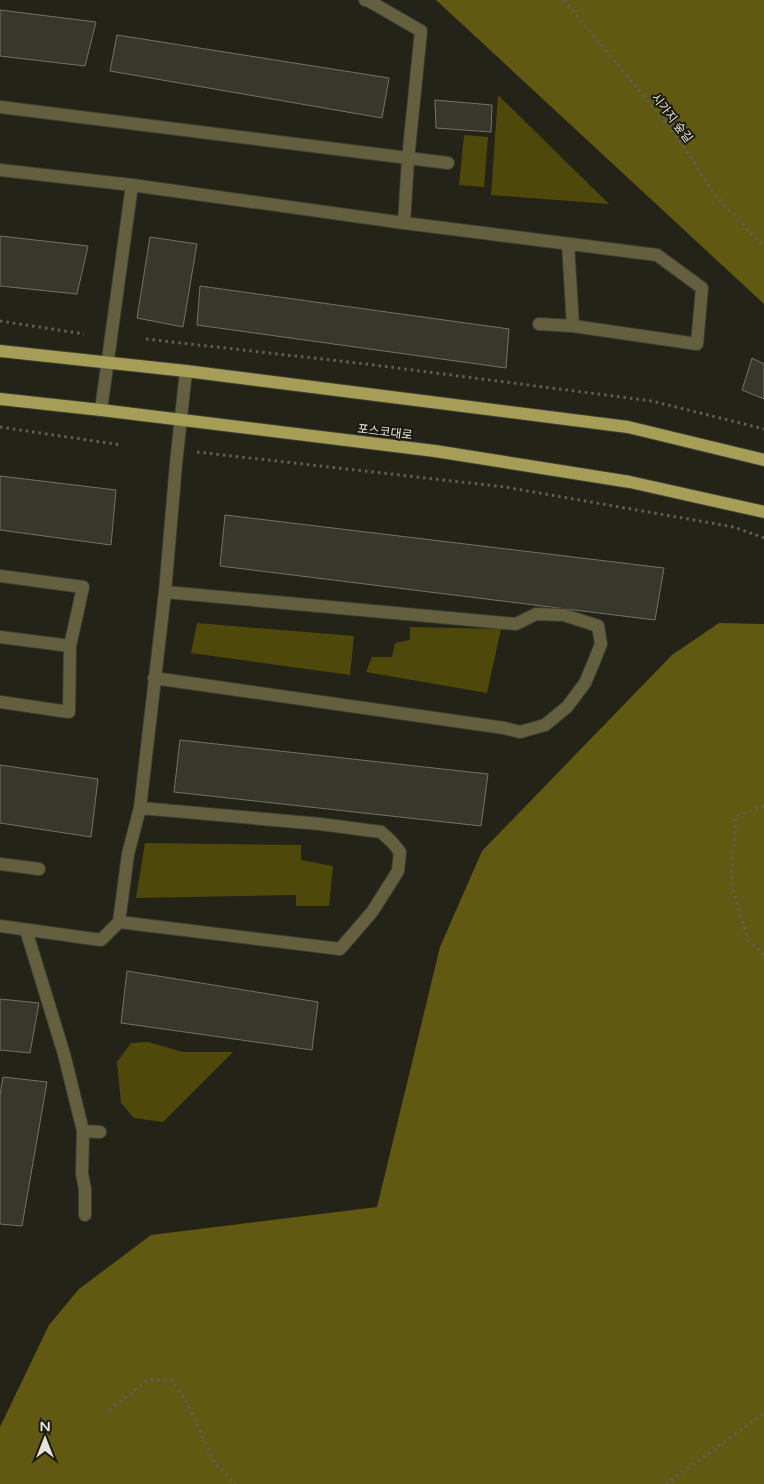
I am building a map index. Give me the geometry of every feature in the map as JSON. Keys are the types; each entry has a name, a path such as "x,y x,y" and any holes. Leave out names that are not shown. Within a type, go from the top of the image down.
{"main road":[{"path":"0,351 186,370 628,427 764,460"},
{"name":"포스코대로","path":"0,399 435,451 630,482 764,512"}],"lane":[{"path":"365,0 370,1 421,31 408,159 404,223"},
{"path":"0,107 448,163"},
{"path":"0,170 132,185 404,223 656,255 702,288 697,344 573,326 539,324"},
{"path":"101,410 132,185"},
{"path":"568,244 573,326"},
{"path":"0,926 101,940 119,922 128,854 140,808 165,592 186,370"},
{"path":"0,576 83,587 70,646 69,712 0,702"},
{"path":"154,678 484,725 520,732 545,725 567,707 585,684 600,644 598,626 564,615 536,614 516,624 165,592"},
{"path":"0,637 70,646"},
{"path":"119,922 340,949 372,912 398,871 400,852 380,832 320,824 140,808"},
{"path":"0,864 39,869"},
{"path":"26,930 64,1054 84,1131 82,1174 85,1190 85,1215"},
{"path":"84,1131 100,1132"}],"path":[{"name":"시가지 숲길","path":"564,0 676,135 714,194 764,247"},
{"path":"0,321 84,334"},
{"path":"146,339 366,364 652,401 764,429"},
{"path":"0,427 121,445"},
{"path":"197,452 505,487 734,527 764,538"},
{"path":"764,806 736,816 731,883 748,940 764,955"},
{"path":"109,1410 148,1380 171,1380 186,1401 215,1464 236,1484"},
{"path":"666,1484 764,1413"}],"shaded area":[{"path":"436,0 764,0 764,304"},
{"path":"498,95 609,204 491,195"},
{"path":"464,135 488,137 484,187 459,185"},
{"path":"197,623 354,636 350,675 191,653"},
{"path":"719,623 764,624 764,1484 0,1484 0,1427 49,1325 79,1289 151,1235 377,1207 440,947 482,851 672,655"},
{"path":"410,627 501,629 487,693 366,672 372,657 392,657 395,643 410,640"},
{"path":"145,843 301,845 301,860 333,866 329,906 296,906 296,895 136,898"},
{"path":"148,1042 183,1052 233,1052 163,1122 134,1118 121,1103 117,1062 131,1043"}],"building":[{"path":"0,10 96,22 85,66 0,56"},
{"path":"117,35 389,78 382,118 110,71"},
{"path":"435,100 492,105 491,132 436,128"},
{"path":"0,236 88,246 77,294 0,286"},
{"path":"150,237 197,244 183,327 137,318"},
{"path":"200,286 509,329 506,368 197,325"},
{"path":"752,358 764,364 764,399 742,390"},
{"path":"0,476 116,490 111,545 0,530"},
{"path":"225,515 664,568 655,620 220,566"},
{"path":"180,740 488,774 481,826 174,792"},
{"path":"0,765 98,779 91,837 0,823"},
{"path":"127,971 318,1002 312,1050 121,1023"},
{"path":"0,999 39,1003 30,1053 0,1050"},
{"path":"3,1077 47,1082 22,1226 0,1224 0,1095"}]}
